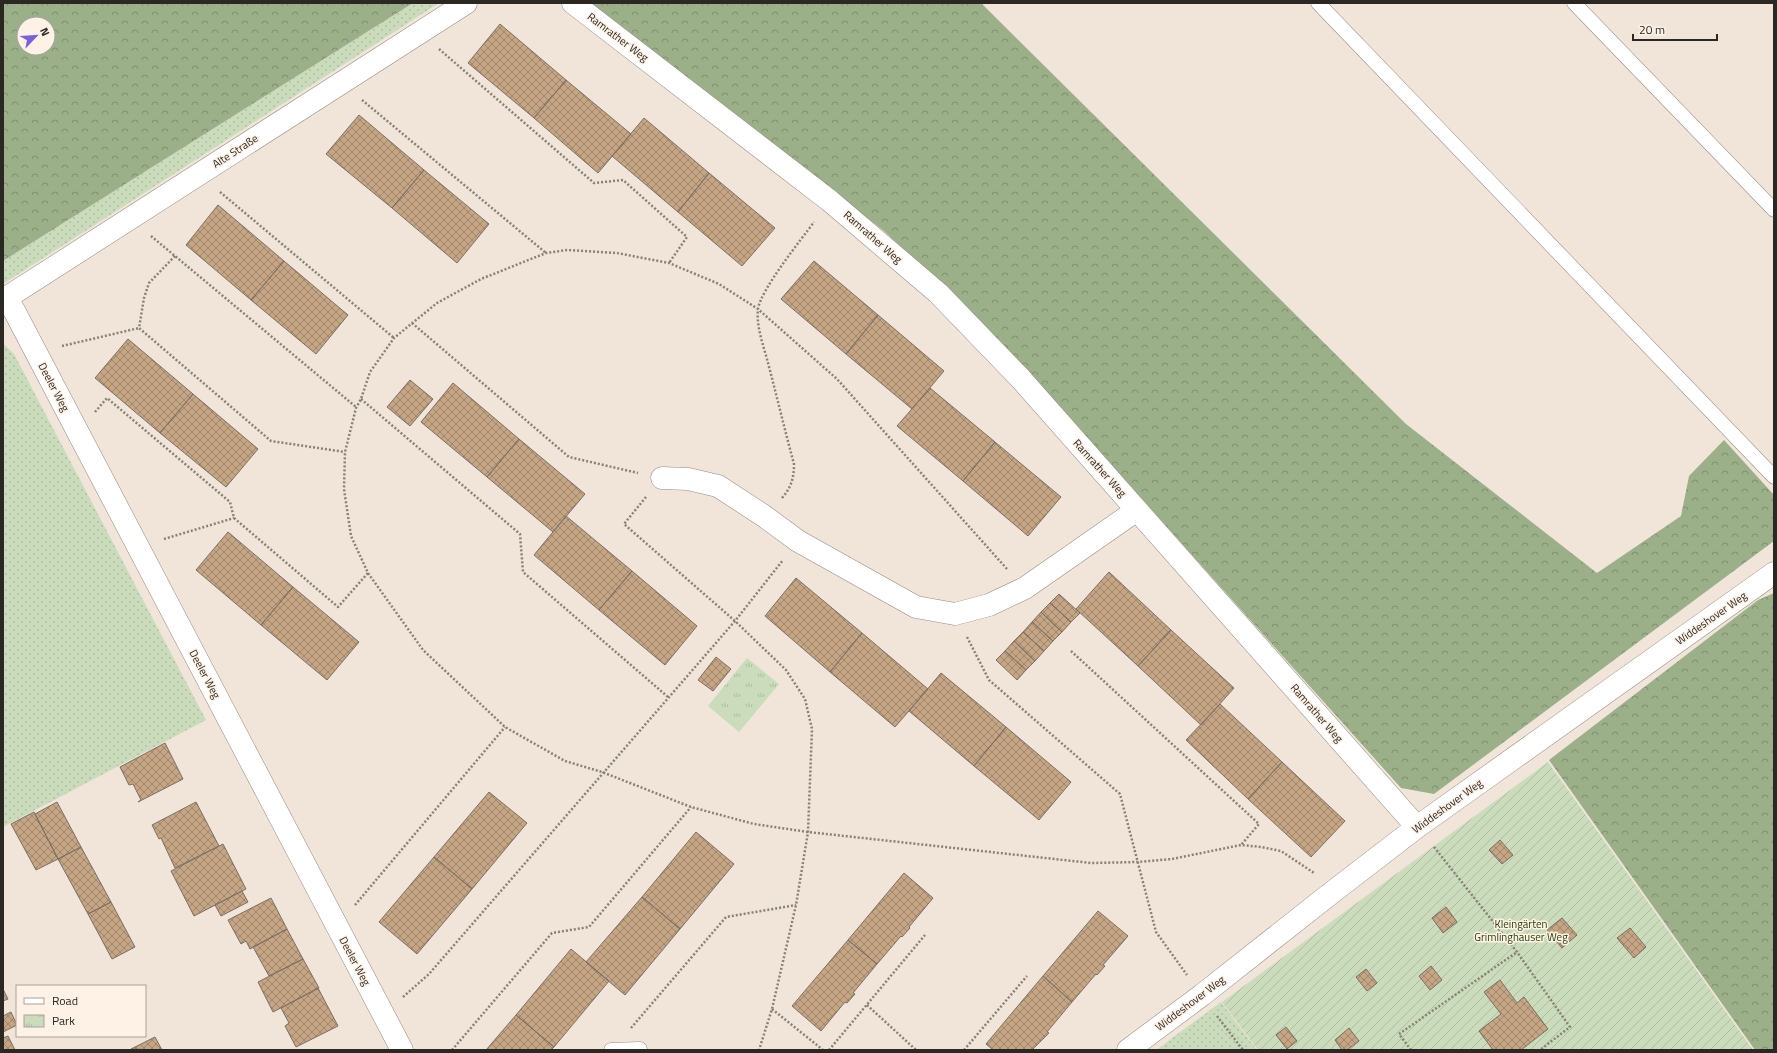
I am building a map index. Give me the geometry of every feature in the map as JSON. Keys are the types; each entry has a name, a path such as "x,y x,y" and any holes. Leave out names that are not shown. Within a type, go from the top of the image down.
{"street":[{"name":"Alte Straße","path":"5,298 131,219 466,3"},
{"name":"Ramrather Weg","path":"574,3 830,201 938,293 1021,379 1417,827"},
{"name":"Deeler Weg","path":"5,298 36,352 402,1050"},
{"path":"662,478 688,479 718,486 764,516 798,541 916,606 955,614 989,605 1025,588 1137,510"},
{"name":"Widdeshover Weg","path":"1128,1050 1202,995 1417,827 1774,573"}],"lane":[{"path":"1318,3 1774,477"},
{"path":"1574,3 1774,210"},
{"path":"611,1050 640,1049"}],"path":[{"path":"419,32 594,183 623,180 687,237 669,263"},
{"path":"341,83 546,253"},
{"path":"199,174 394,338"},
{"path":"764,516 789,491 794,477 794,464 760,329 758,308 782,266 830,201"},
{"path":"131,219 356,408"},
{"path":"1025,588 837,380 758,308 719,284 669,263 617,253 567,250 546,253 481,279 437,303 394,338 370,372 361,399 356,408 345,452 344,489 351,536 368,573 423,650 505,727 565,761 602,772 691,807 754,824 808,832 1091,863 1138,862 1172,859 1241,845 1261,847 1281,851 1312,871 1330,894"},
{"path":"139,328 144,298 149,283 175,256"},
{"path":"412,323 569,456 662,478 624,524 735,621 786,670 805,699 812,729 808,832 796,905 772,1009 760,1050"},
{"path":"36,352 139,328"},
{"path":"139,328 271,441 345,452"},
{"path":"78,433 107,398 230,502 234,518 338,607 368,573"},
{"path":"361,399 520,534 522,572 668,697"},
{"path":"138,547 234,518"},
{"path":"380,1008 403,997 429,974 602,772 735,621 798,541"},
{"path":"955,614 989,680 1120,794 1156,932 1243,1050"},
{"path":"1071,651 1259,824 1241,845"},
{"path":"337,926 505,727"},
{"path":"452,1050 552,933 589,928 691,807"},
{"path":"1417,827 1517,952 1570,1027 1540,1050"},
{"path":"611,1050 726,917 796,905"},
{"path":"829,1050 925,935"},
{"path":"1411,1050 1399,1034 1517,952"},
{"path":"964,1050 1027,976"},
{"path":"867,1005 916,1050"},
{"path":"772,1009 822,1050"}],"green space":[{"path":"3,3 413,3 3,261"},
{"path":"413,3 439,3 3,284 3,261"},
{"path":"591,3 981,3 1406,424 1597,573 1681,516 1689,476 1724,440 1774,495 1774,541 1434,794 1401,788 1000,341 884,231"},
{"path":"3,343 14,354 206,720 3,827"},
{"path":"1774,593 1774,1050 1755,1050 1549,760 1758,600"},
{"path":"747,658 779,684 739,732 708,706"},
{"name":"Kleingärten Grimlinghauser Weg","path":"1548,762 1753,1050 1258,1050 1222,1002"},
{"path":"1221,1002 1257,1050 1156,1050"}],"building":[{"path":"500,24 566,80 534,118 468,63"},
{"path":"566,80 631,134 598,173 534,118"},
{"path":"359,115 424,170 392,208 326,154"},
{"path":"644,118 709,173 678,212 612,156"},
{"path":"424,170 489,224 457,263 392,208"},
{"path":"709,173 775,228 742,266 678,212"},
{"path":"218,205 284,261 251,300 186,245"},
{"path":"284,261 348,315 316,354 251,300"},
{"path":"814,261 878,315 846,354 781,299"},
{"path":"878,315 944,371 912,409 846,354"},
{"path":"128,339 193,394 160,433 95,378"},
{"path":"410,380 433,399 410,426 387,407"},
{"path":"453,383 519,439 487,477 421,422"},
{"path":"930,388 995,442 963,481 897,426"},
{"path":"193,394 258,449 226,487 160,433"},
{"path":"519,439 585,494 553,532 487,477"},
{"path":"995,442 1061,497 1028,536 963,481"},
{"path":"566,516 632,571 599,610 534,555"},
{"path":"228,532 293,587 261,625 196,570"},
{"path":"632,571 697,626 665,665 599,610"},
{"path":"1109,572 1171,630 1138,666 1076,609"},
{"path":"796,578 862,633 830,672 765,616"},
{"path":"293,587 359,642 327,680 261,625"},
{"path":"1059,594 1080,613 1071,622 1050,603"},
{"path":"1050,603 1071,622 1062,632 1041,612"},
{"path":"1041,612 1062,632 1053,641 1032,622"},
{"path":"1032,622 1053,641 1044,651 1023,632"},
{"path":"1171,630 1234,688 1201,725 1138,666"},
{"path":"1023,632 1044,651 1035,661 1014,641"},
{"path":"862,633 928,689 895,727 830,672"},
{"path":"1014,641 1035,661 1026,670 1005,651"},
{"path":"1005,651 1026,670 1017,680 996,660"},
{"path":"716,657 731,669 713,691 698,680"},
{"path":"941,673 1006,727 974,766 909,711"},
{"path":"1220,704 1282,762 1248,799 1186,740"},
{"path":"1006,727 1071,782 1039,820 974,766"},
{"path":"165,743 183,779 138,802 141,800 133,784 129,785 120,767"},
{"path":"1282,762 1345,821 1311,857 1248,799"},
{"path":"489,792 527,823 472,889 434,857"},
{"path":"57,802 81,847 58,859 35,814"},
{"path":"196,802 219,846 175,868 161,838 159,839 152,825"},
{"path":"34,812 58,859 36,870 11,824"},
{"path":"696,832 734,864 680,929 642,897"},
{"path":"1500,840 1513,855 1502,864 1489,850"},
{"path":"223,844 246,889 194,916 171,871"},
{"path":"81,847 111,902 88,914 58,859"},
{"path":"434,857 472,889 417,954 379,922"},
{"path":"904,873 933,898 909,927 910,928 902,937 901,936 877,964 848,940"},
{"path":"242,891 248,902 221,916 215,905"},
{"path":"642,897 680,929 625,995 586,962"},
{"path":"271,898 287,929 250,949 246,941 241,944 228,920"},
{"path":"111,902 135,947 112,959 88,914"},
{"path":"1446,907 1457,922 1443,933 1432,918"},
{"path":"1098,911 1128,936 1103,965 1105,966 1097,975 1096,974 1072,1002 1043,976"},
{"path":"1562,918 1577,935 1562,948 1547,930"},
{"path":"1630,928 1646,947 1634,958 1617,938"},
{"path":"287,929 303,959 269,976 253,947"},
{"path":"848,940 877,964 853,993 855,994 847,1003 845,1002 821,1031 792,1006"},
{"path":"571,949 609,981 554,1047 516,1015"},
{"path":"303,959 319,988 273,1012 258,982"},
{"path":"1431,966 1442,980 1430,990 1419,976"},
{"path":"1366,969 1377,983 1367,991 1356,977"},
{"path":"1043,976 1072,1002 1047,1032 1049,1033 1032,1050 993,1050 986,1044"},
{"path":"1500,980 1517,1003 1524,997 1548,1029 1521,1050 1493,1050 1479,1031 1501,1014 1484,992"},
{"path":"318,988 338,1026 296,1047 285,1026 289,1023 281,1008"},
{"path":"3,989 8,999 3,1001"},
{"path":"11,1012 16,1026 3,1032 3,1016"},
{"path":"516,1015 554,1047 551,1050 486,1050"},
{"path":"1286,1027 1297,1041 1287,1049 1276,1035"},
{"path":"1349,1028 1359,1041 1347,1050 1342,1050 1335,1040"},
{"path":"8,1036 15,1050 3,1050 3,1038"},
{"path":"155,1037 162,1050 131,1049"}]}
